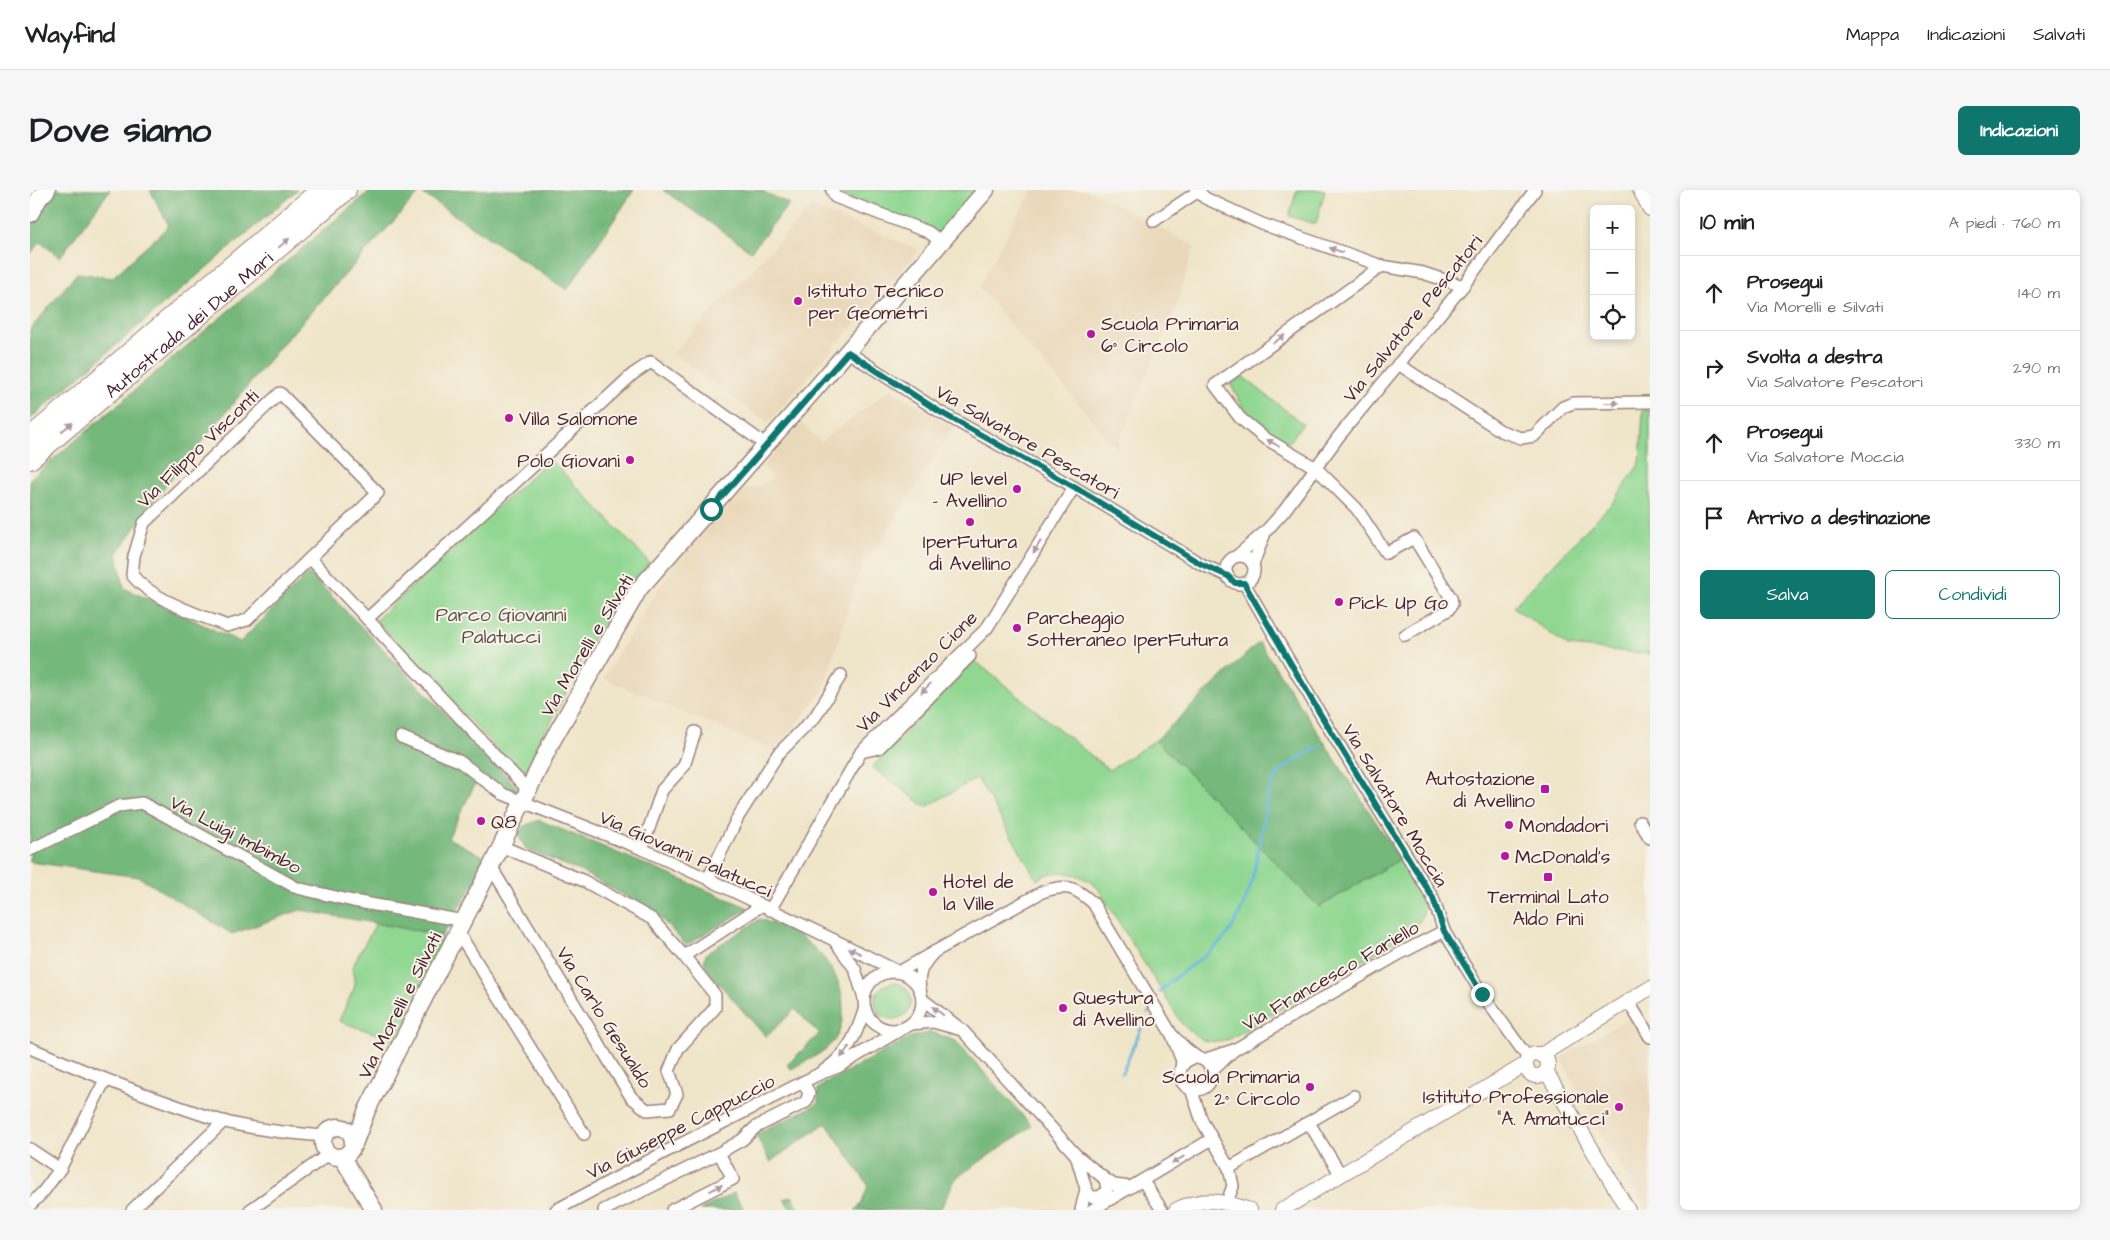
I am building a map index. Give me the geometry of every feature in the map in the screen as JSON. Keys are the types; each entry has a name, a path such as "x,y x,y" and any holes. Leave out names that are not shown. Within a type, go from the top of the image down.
{"highway":[{"name":"Autostrada dei Due Mari","path":"30,438 321,190"},
{"name":"Autostrada dei Due Mari","path":"30,459 346,190"}],"main road":[{"path":"30,214 40,197 47,190"},
{"name":"Via Morelli e Silvati","path":"354,1144 367,1110 461,927 552,741 639,589 848,352 986,190"},
{"name":"Via Morelli e Silvati","path":"341,1127 367,1110"},
{"path":"335,1155 350,1152 354,1144 349,1131 341,1127 331,1128 324,1136 323,1146 335,1155 374,1210"}],"street":[{"path":"832,190 835,197 928,232 942,242"},
{"path":"1154,221 1198,190 1205,198 1262,224 1382,266 1423,273 1463,286"},
{"name":"Via Salvatore Pescatori","path":"1228,570 1237,556 1266,532 1284,511 1398,364 1463,286 1535,190"},
{"path":"1640,190 1650,210"},
{"path":"1382,266 1215,385 1240,418 1263,437 1316,468 1356,509 1386,553 1414,538 1451,598 1452,604 1448,610 1405,634"},
{"name":"Via Salvatore Pescatori","path":"848,352 940,412 1074,487 1192,558 1228,570 1235,583 1250,574 1266,532"},
{"path":"367,619 633,374 650,362 766,445"},
{"path":"1398,364 1501,431 1521,438 1534,436 1563,407 1573,403 1650,402"},
{"name":"Via Filippo Visconti","path":"280,393 378,494 310,558 247,620 227,626 170,602 140,585 132,574 134,556 144,523 280,393"},
{"name":"Via Vincenzo Cione","path":"766,908 861,752 987,628 1074,487"},
{"path":"1237,556 1248,558 1250,574"},
{"path":"310,558 525,796"},
{"name":"Via Salvatore Moccia","path":"1250,574 1266,620 1334,737 1433,898 1444,931 1482,994 1527,1061"},
{"name":"Via Vincenzo Cione","path":"861,752 879,748 970,656"},
{"path":"708,879 738,817 778,754 815,717 841,675"},
{"path":"642,849 662,790 684,766 695,732"},
{"name":"Via Giovanni Palatucci","path":"401,737 459,761 503,794 525,796 821,932 899,972"},
{"name":"Via Luigi Imbimbo","path":"30,850 119,806 142,803 297,888 461,927"},
{"path":"1640,822 1650,838"},
{"name":"Via Carlo Gesualdo","path":"491,867 630,1097 647,1110 670,1108 677,1094 668,1071 678,1049 715,1008 716,995 652,919 584,881 501,846"},
{"path":"899,972 1042,892 1060,886 1078,890 1093,904 1172,1035 1182,1061 1180,1079 1186,1087 1191,1089 1206,1086 1211,1077 1210,1067 1184,1048 1172,1035"},
{"path":"684,956 766,908"},
{"path":"461,927 584,1134"},
{"name":"Via Francesco Fariello","path":"1211,1072 1234,1050 1400,954 1444,931"},
{"name":"Via Giovanni Palatucci","path":"834,940 855,969 864,1003"},
{"path":"907,1026 918,1017 921,1008 921,994 918,978 920,970 934,952"},
{"path":"962,1030 933,1022 894,1030 884,1029 868,1017 864,1003 867,989 872,980 880,975 899,972 908,976 921,994 962,1030 1076,1154 1114,1185 1130,1187"},
{"path":"1282,1210 1527,1061 1534,1054 1541,1055 1650,988"},
{"path":"1628,1001 1650,1037"},
{"name":"Via Giuseppe Cappuccio","path":"819,1074 836,1063 850,1046 864,1003"},
{"name":"Via Giuseppe Cappuccio","path":"556,1210 803,1082 838,1067 907,1026"},
{"path":"30,1048 105,1080 224,1121 293,1133 324,1136"},
{"name":"Via Francesco Fariello","path":"1200,1059 1234,1050"},
{"path":"1541,1055 1547,1062 1546,1070 1628,1210"},
{"path":"1181,1068 1188,1060 1200,1059"},
{"path":"1527,1061 1528,1071 1535,1075 1546,1070"},
{"path":"30,1205 44,1192 60,1169 105,1080"},
{"path":"604,1210 719,1153 742,1140 756,1127 806,1102 809,1093 803,1082"},
{"path":"1176,1210 1196,1201 1230,1207 1233,1186 1229,1168 1202,1121 1191,1089"},
{"path":"1229,1168 1354,1096"},
{"path":"132,1210 224,1121"},
{"path":"1309,1123 1341,1175"},
{"path":"1092,1210 1212,1139"},
{"path":"30,1149 60,1169"},
{"path":"672,1210 733,1179 719,1153"},
{"path":"1076,1154 1086,1190 1090,1196 1099,1197 1105,1194 1107,1189 1105,1179"},
{"path":"250,1210 335,1155"},
{"path":"1143,1181 1162,1210"},
{"path":"1081,1210 1086,1190"}],"shaded area":[{"name":"Scuola Primaria 6° Circolo","path":"1033,190 1088,190 1194,246 1176,308 1116,448 979,287 1012,224"},
{"name":"Istituto Tecnico per Geometri","path":"812,207 919,250 768,423 673,353"},
{"path":"891,389 953,428 878,545 863,560 822,692 775,751 603,678 675,562 732,493 764,485 773,477 762,466 802,424 821,442"},
{"name":"Istituto Professionale \"A. Amatucci\"","path":"1631,1017 1650,1046 1650,1210 1647,1210 1598,1128 1561,1058"}],"green space":[{"path":"56,190 110,190 60,257 40,242 30,254 30,227"},
{"path":"150,190 297,190 30,419 30,330 77,273 112,278 169,226"},
{"path":"371,190 634,190 567,290 420,192 285,341 168,482 117,554 124,588 240,642 309,573 520,790 515,804 475,784 448,838 489,859 442,935 300,910 232,934 139,877 30,862 30,479"},
{"path":"663,190 760,190 789,204 751,251"},
{"path":"832,190 986,190 942,242"},
{"path":"1297,190 1325,190 1316,224 1289,216"},
{"path":"1242,376 1303,424 1288,443 1247,416 1231,384"},
{"path":"1643,410 1650,410 1650,654 1568,646 1513,607 1614,501 1640,463"},
{"name":"Parco Giovanni Palatucci","path":"550,459 649,562 603,634 597,631 523,777 376,620"},
{"path":"1259,642 1400,859 1319,907 1156,740"},
{"path":"974,660 1109,770 1156,740 1319,907 1400,859 1426,905 1420,921 1407,934 1230,1039 1215,1042 1199,1038 1182,1024 1097,887 1076,875 1060,872 1052,873 1037,880 977,778 926,807 872,767"},
{"path":"539,820 749,908 686,945 656,913 580,871 526,849 518,835 524,826"},
{"path":"760,919 793,932 812,946 835,975 842,997 842,1018 835,1039 819,1054 791,1069 787,1065 819,1034 795,1009 766,1037 708,971 704,962 706,954"},
{"path":"376,923 442,935 421,995 397,1041 339,1021 355,986 352,967"},
{"path":"893,983 900,984 906,988 910,994 910,1008 906,1014 900,1018 893,1019 886,1018 880,1014 876,1008 875,1001 876,994 880,988 886,984"},
{"path":"931,1032 956,1041 1032,1126 956,1178 940,1210 855,1210 862,1203 868,1185 826,1123 770,1162 756,1135 815,1105 818,1102 818,1089 825,1083 911,1037"},
{"path":"734,1193 744,1210 700,1210"},
{"path":"792,1196 800,1210 791,1210 784,1199"}],"waterway":[{"path":"1160,992 1168,983 1216,947 1231,929 1249,890 1256,863 1267,800 1274,780 1289,765 1320,746"},
{"path":"1122,1073 1141,1029"}],"place":[{"name":"Istituto Tecnico per Geometri","path":"798,301"},
{"name":"Scuola Primaria 6° Circolo","path":"1091,334"},
{"name":"Villa Salomone","path":"509,418"},
{"name":"Polo Giovani","path":"630,460"},
{"name":"UP level - Avellino","path":"1017,489"},
{"name":"IperFutura di Avellino","path":"970,522"},
{"name":"Pick Up Go","path":"1339,602"},
{"name":"Parcheggio Sotteraneo IperFutura","path":"1017,628"},
{"name":"Autostazione di Avellino","path":"1545,789"},
{"name":"Q8","path":"481,821"},
{"name":"Mondadori","path":"1509,825"},
{"name":"McDonald's","path":"1505,856"},
{"name":"Terminal Lato Aldo Pini","path":"1548,877"},
{"name":"Hotel de la Ville","path":"933,892"},
{"name":"Questura di Avellino","path":"1063,1008"},
{"name":"Scuola Primaria 2° Circolo","path":"1310,1087"},
{"name":"Istituto Professionale \"A. Amatucci\"","path":"1619,1107"}],"route":[{"path":"711,509 848,352 940,412 1074,487 1201,564 1228,576 1235,583 1244,583 1319,712 1433,898 1444,931 1482,994"}]}
